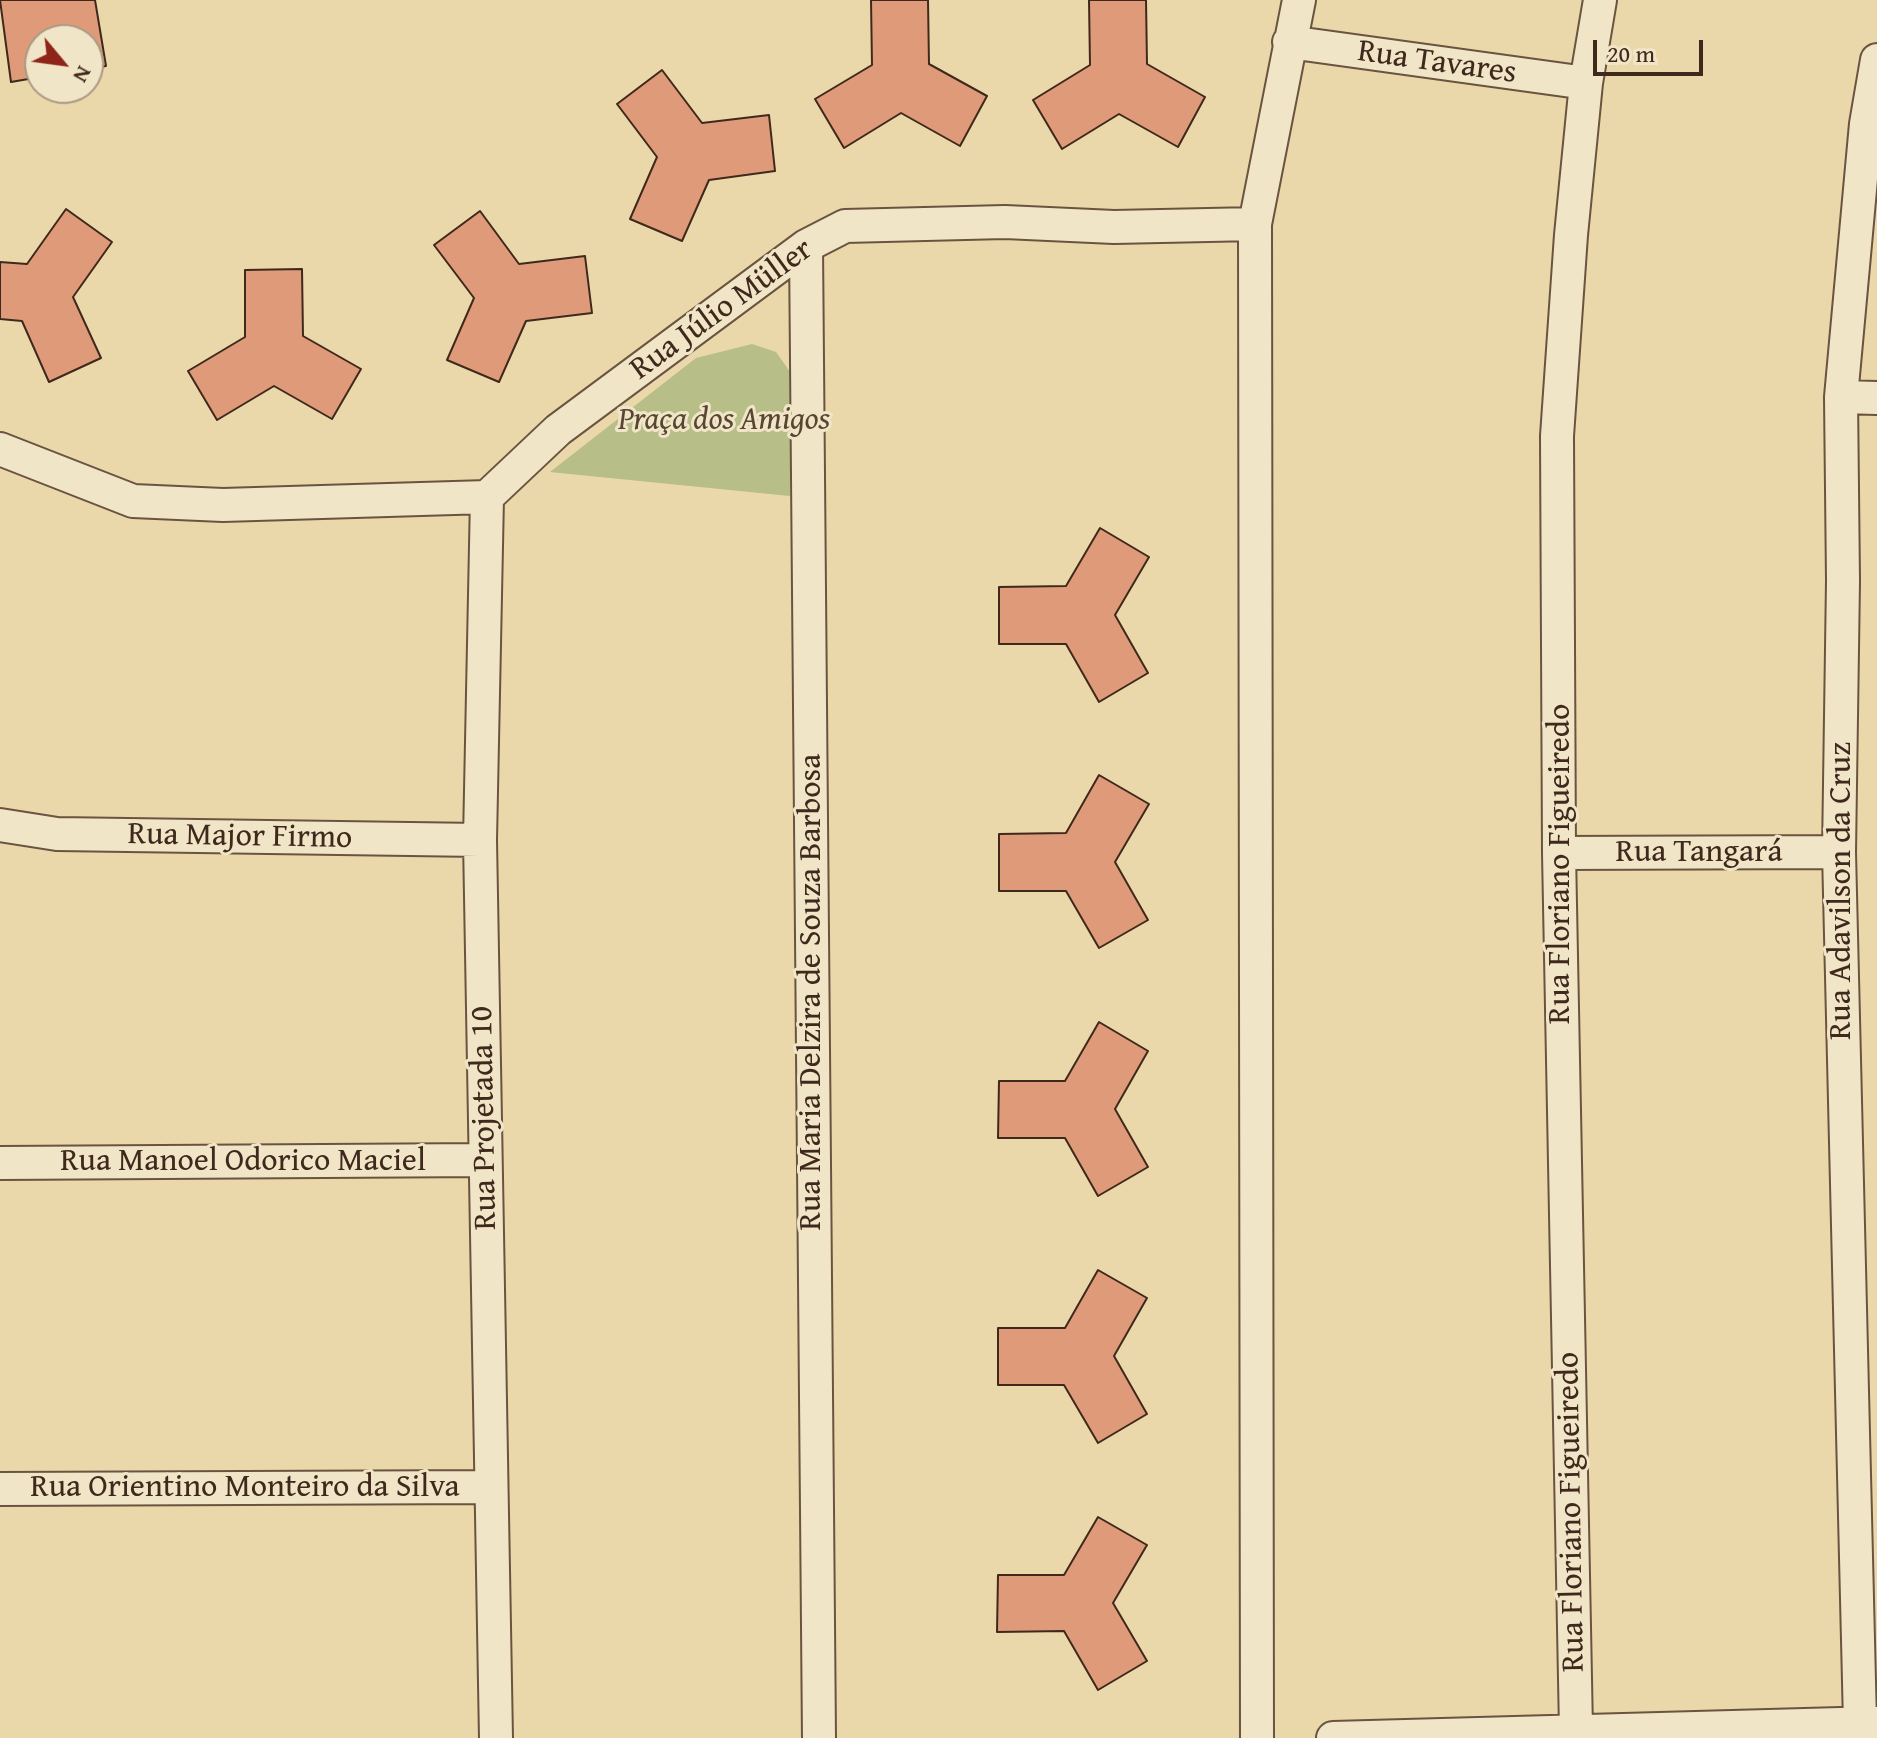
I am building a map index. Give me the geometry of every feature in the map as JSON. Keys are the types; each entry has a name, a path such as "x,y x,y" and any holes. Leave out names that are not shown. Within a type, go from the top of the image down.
{"street":[{"path":"1257,1738 1255,224 1299,0"},
{"name":"Rua Floriano Figueiredo","path":"1576,1730 1559,853 1557,436 1586,83 1600,0"},
{"name":"Rua Tavares","path":"1289,42 1586,83"},
{"name":"Rua Adavilson da Cruz","path":"1868,1723 1839,852 1843,581 1841,397 1866,124 1877,60"},
{"name":"Rua Júlio Müller","path":"487,497 558,430 806,246 845,226 1005,222 1114,227 1255,224"},
{"name":"Rua Maria Delzira de Souza Barbosa","path":"806,246 819,1738"},
{"path":"1841,397 1877,398"},
{"path":"0,449 133,501 223,505 487,497"},
{"name":"Rua Projetada 10","path":"487,497 480,840 496,1738"},
{"name":"Rua Major Firmo","path":"0,825 57,834 480,840"},
{"name":"Rua Tangará","path":"1559,853 1839,852"},
{"name":"Rua Manoel Odorico Maciel","path":"0,1163 485,1160"},
{"name":"Rua Orientino Monteiro da Silva","path":"0,1489 490,1487"},
{"path":"1333,1738 1868,1723"}],"green space":[{"name":"Praça dos Amigos","path":"752,344 776,352 790,372 790,496 550,472 696,358"}],"building":[{"path":"0,0 95,0 99,24 24,24 24,80 11,82"},
{"path":"871,0 928,0 929,64 987,96 960,146 901,113 844,148 815,99 872,65"},
{"path":"1089,0 1146,0 1147,64 1205,97 1178,147 1119,114 1062,149 1033,100 1090,65"},
{"path":"662,70 702,123 769,115 775,171 709,180 682,241 630,219 657,157 617,104"},
{"path":"66,209 112,242 73,297 101,358 49,382 22,321 0,319 0,262 27,264"},
{"path":"480,211 519,264 585,256 592,313 526,321 499,382 447,360 474,298 434,245"},
{"path":"302,269 303,336 361,369 332,419 274,386 217,420 188,371 245,337 245,270"},
{"path":"1100,528 1149,557 1115,615 1148,673 1099,702 1066,644 999,644 999,587 1066,586"},
{"path":"1099,775 1149,804 1115,862 1148,920 1099,948 1066,891 999,891 999,834 1066,833"},
{"path":"1099,1022 1148,1051 1115,1109 1148,1167 1098,1196 1065,1138 998,1138 999,1081 1065,1081"},
{"path":"1098,1270 1147,1298 1114,1356 1147,1414 1098,1443 1064,1385 998,1385 998,1328 1065,1328"},
{"path":"1098,1517 1147,1545 1113,1603 1147,1661 1098,1690 1064,1631 997,1632 998,1575 1064,1575"}]}
